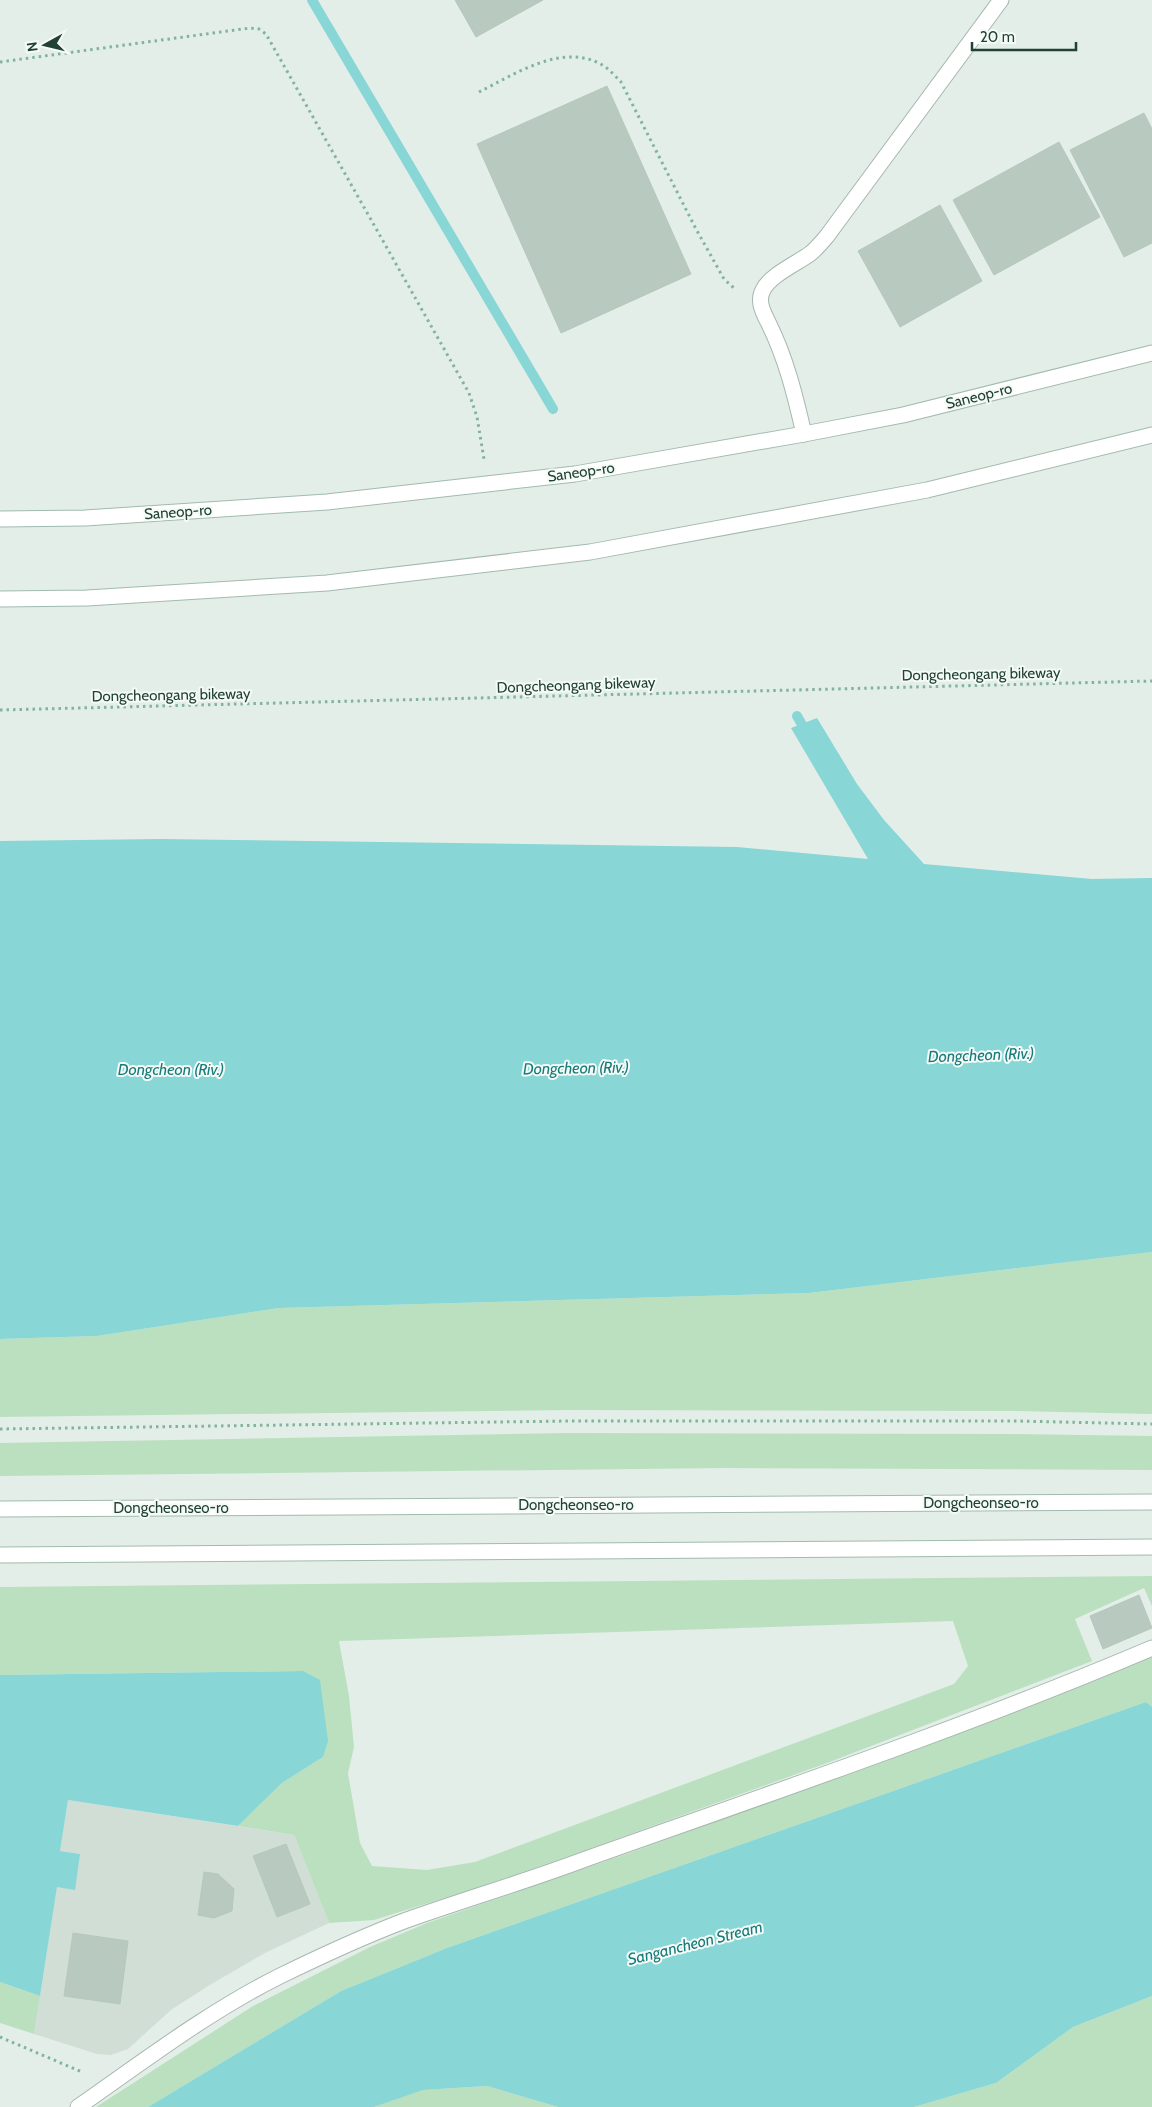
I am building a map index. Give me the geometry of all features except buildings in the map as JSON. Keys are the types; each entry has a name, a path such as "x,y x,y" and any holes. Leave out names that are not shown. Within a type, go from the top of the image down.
{"main road":[{"path":"804,434 789,372 777,340 761,309 760,298 763,289 770,281 812,252 827,236 1001,0"},
{"name":"Saneop-ro","path":"0,519 85,518 327,502 575,474 903,415 1152,353"},
{"path":"0,599 87,598 327,583 590,552 927,490 1152,435"},
{"name":"Dongcheonseo-ro","path":"0,1509 1152,1502"},
{"path":"0,1554 1152,1547"},
{"path":"78,2107 186,2030 234,2000 337,1948 403,1922 571,1865 828,1773 1048,1691 1152,1648"}],"path":[{"path":"0,62 250,28 259,29 266,34 469,393 482,440 488,484"},
{"path":"479,92 533,64 556,59 580,56 604,66 621,82 724,279 738,291 748,296 760,298"},
{"name":"Dongcheongang bikeway","path":"0,710 1152,681"},
{"path":"0,1429 569,1421 1015,1421 1152,1424"},
{"path":"0,2037 110,2084"}],"shaded area":[{"path":"68,1800 294,1835 329,1923 265,1953 208,1986 171,2010 128,2049 111,2055 97,2054 34,2034 57,1887 80,1854 60,1851"}],"green space":[{"path":"1152,1252 1152,1414 1014,1411 569,1410 0,1417 0,1339 97,1336 279,1308 809,1293"},
{"path":"568,1433 1152,1436 1152,1470 724,1468 0,1476 0,1443"},
{"path":"1152,1576 1152,1606 1144,1588 1075,1619 1092,1661 827,1763 483,1886 374,1920 329,1923 294,1835 238,1826 282,1783 323,1757 303,1671 0,1675 0,1587","holes":["953,1621 968,1666 954,1684 475,1862 427,1870 372,1866 360,1843 348,1773 354,1747 349,1696 339,1641"]},
{"path":"1152,1655 1152,1707 1146,1702 447,1948 341,1991 148,2107 96,2107 253,2006 370,1947 427,1923 635,1851 997,1718"},
{"path":"0,1982 40,1996 34,2034 0,2023"},
{"path":"1152,1996 1152,2107 914,2107 996,2083 1073,2027"},
{"path":"487,2086 558,2107 374,2107 422,2090"}],"water":[{"name":"Dongcheon (Riv.)","path":"817,718 857,784 884,820 924,864 1092,879 1152,878 1152,1252 809,1293 279,1308 97,1336 0,1339 0,841 161,839 737,847 868,859 791,728"},
{"path":"303,1671 320,1680 328,1741 323,1757 282,1783 238,1826 68,1800 60,1851 80,1854 75,1890 57,1887 40,1996 0,1982 0,1675"},
{"name":"Sangancheon Stream","path":"1146,1702 1152,1707 1152,1996 1073,2027 996,2083 914,2107 558,2107 487,2086 423,2090 374,2107 148,2107 341,1991 447,1948"}],"waterway":[{"path":"312,0 553,409"},
{"path":"797,716 808,735"}]}
